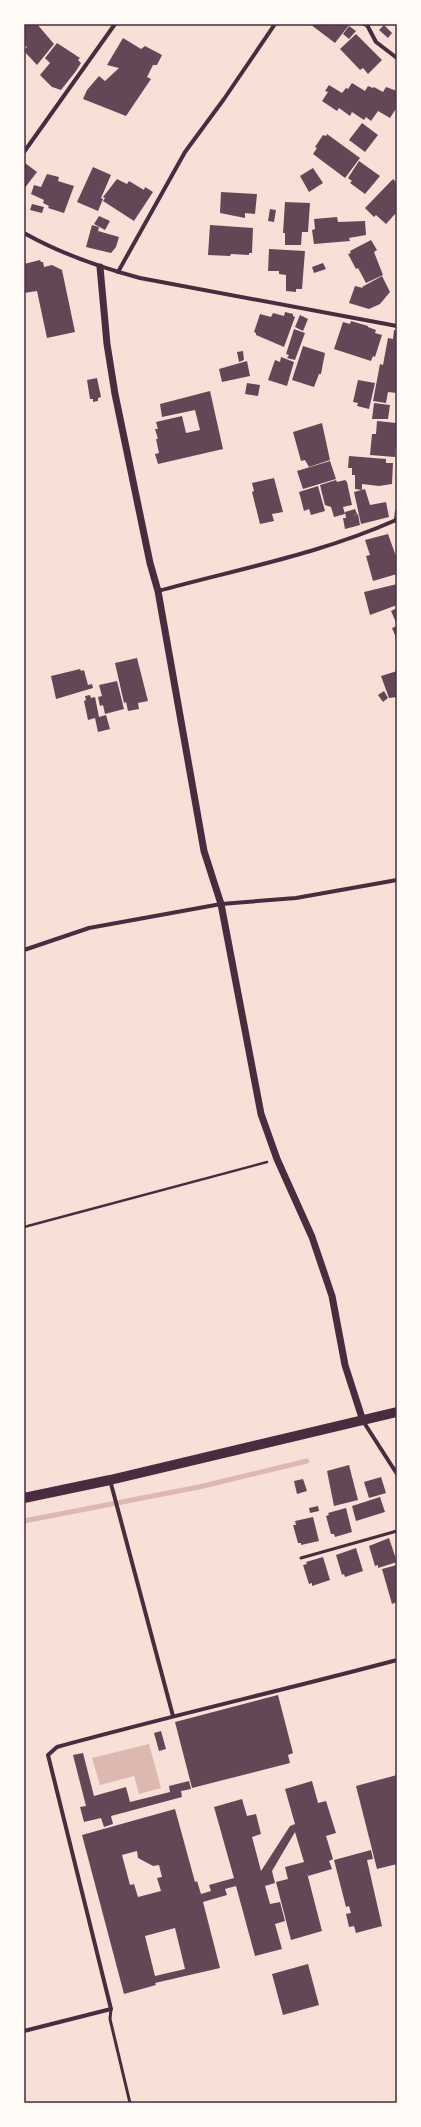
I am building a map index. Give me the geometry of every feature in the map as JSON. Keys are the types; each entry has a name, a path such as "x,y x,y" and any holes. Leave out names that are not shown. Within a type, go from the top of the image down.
{"main road":[{"path":"24,1498 110,1480 397,1412"}],"street":[{"path":"24,152 115,24"},
{"path":"118,272 185,152 224,99 275,24"},
{"path":"364,24 367,26 376,42 397,58"},
{"path":"24,233 52,249 100,267 140,278 397,326"},
{"path":"100,267 107,344 115,394 150,563 158,591 204,852 221,904 261,1114 277,1159 312,1237 332,1296 345,1365 363,1421 397,1474"},
{"path":"158,591 278,560 368,532 396,521 397,511"},
{"path":"24,950 89,928 221,904 296,898 397,880"},
{"path":"110,1480 118,1515 173,1716"},
{"path":"24,2031 112,2009 48,1755 58,1747 173,1716 327,1679 397,1660"}],"lane":[{"path":"301,1558 397,1531"},
{"path":"112,2009 110,2019 130,2103"}],"path":[{"path":"24,1227 277,1159"}],"shaded area":[{"path":"149,1744 161,1788 139,1794 134,1776 100,1785 92,1758"}],"building":[{"path":"24,24 37,24 54,44 37,65 24,51 27,47 24,44"},
{"path":"310,24 347,24 349,25 335,43"},
{"path":"384,25 392,33 388,38 379,30"},
{"path":"349,26 356,31 349,39 343,34"},
{"path":"356,34 382,60 368,74 363,68 360,70 340,49"},
{"path":"123,38 141,49 145,46 162,55 157,65 153,65 147,77 151,79 126,116 83,99 87,90 99,76 105,81 119,68 107,65"},
{"path":"57,43 80,58 78,60 81,63 61,90 52,87 40,75 50,63 45,58"},
{"path":"352,83 365,91 368,86 374,87 383,92 386,87 397,91 397,107 390,118 378,111 371,121 366,117 364,120 352,112 350,116 339,108 337,111 322,101 328,92 325,91 329,85 342,93 346,88 348,89"},
{"path":"362,123 378,135 365,152 349,140"},
{"path":"327,134 360,158 345,178 313,154 317,148 315,147 323,135 326,136"},
{"path":"359,161 380,176 365,194 350,183 352,181 348,178"},
{"path":"25,163 37,172 24,189 24,164"},
{"path":"93,167 111,175 101,198 103,199 98,211 77,202"},
{"path":"313,168 323,183 309,192 300,176"},
{"path":"47,174 59,177 58,181 74,186 64,213 48,208 49,206 43,203 44,200 31,194 34,185 41,187"},
{"path":"117,179 127,184 129,181 144,190 145,187 153,192 134,221 103,201 105,198 103,197"},
{"path":"393,179 397,183 397,217 395,214 386,224 376,215 374,217 365,208"},
{"path":"221,192 257,194 255,214 245,213 245,218 220,213"},
{"path":"285,202 310,203 308,232 302,232 301,245 285,245 285,233 283,233"},
{"path":"32,204 44,207 42,213 30,210"},
{"path":"270,209 276,210 274,222 268,221"},
{"path":"99,216 110,221 105,230 94,224"},
{"path":"337,217 338,222 365,221 366,235 349,238 350,241 314,244 312,230 315,229 314,219"},
{"path":"92,225 99,227 98,231 119,237 116,247 111,253 86,247"},
{"path":"210,225 253,228 252,253 249,253 249,255 231,254 230,256 208,255"},
{"path":"371,240 377,250 374,252 383,275 366,283 348,254 351,253 350,251"},
{"path":"269,249 305,251 302,289 296,289 296,292 286,291 286,275 279,274 279,271 268,271"},
{"path":"40,260 43,262 44,267 52,265 62,270 75,332 47,338 37,291 24,293 24,264"},
{"path":"323,263 326,269 314,273 312,267"},
{"path":"382,276 390,292 380,304 369,309 349,303 355,286 363,288 362,287"},
{"path":"285,312 293,314 295,317 284,347 256,335 254,332 260,314 271,317 273,313 284,316"},
{"path":"300,315 308,319 303,331 295,327"},
{"path":"351,321 368,326 376,330 375,333 382,335 375,357 373,356 371,361 334,349 343,322 350,324"},
{"path":"294,329 305,333 295,360 287,358 289,355 286,354"},
{"path":"394,330 397,331 397,393 388,392 386,403 373,401 380,364 383,365 388,338 393,339"},
{"path":"303,346 325,353 321,374 319,374 314,387 292,380"},
{"path":"243,351 244,360 239,362 237,352"},
{"path":"281,357 294,362 287,386 268,380 275,360 280,362"},
{"path":"247,361 250,376 222,382 219,369"},
{"path":"97,378 101,397 98,398 98,401 93,402 93,399 90,399 87,380"},
{"path":"358,380 375,383 369,409 357,406 358,403 353,402"},
{"path":"247,383 260,385 258,396 245,394"},
{"path":"210,391 223,449 158,464 155,454 159,453 156,439 158,439 155,429 158,429 156,422 182,416 186,433 200,430 195,410 162,417 160,404"},
{"path":"374,403 390,405 388,419 372,419"},
{"path":"377,421 397,423 395,457 370,455 372,434 376,434"},
{"path":"322,423 330,460 309,467 305,460 301,461 293,432"},
{"path":"349,456 386,459 386,463 393,463 392,484 379,486 362,484 362,490 355,489 355,475 352,475 352,468 348,468"},
{"path":"330,461 336,479 303,489 297,471"},
{"path":"274,478 283,512 272,514 274,521 260,524 252,492 254,491 252,483"},
{"path":"336,480 337,482 345,480 347,482 352,505 343,507 345,514 334,517 331,507 325,505 320,485"},
{"path":"318,486 325,511 311,515 309,509 304,511 299,492"},
{"path":"365,489 370,505 386,502 389,517 361,524 354,492"},
{"path":"355,509 357,514 352,516 358,514 360,525 345,529 343,518 346,518 345,512"},
{"path":"388,534 397,559 397,574 373,581 366,556 370,555 365,540"},
{"path":"397,584 397,605 370,615 364,592"},
{"path":"397,608 397,625 391,611"},
{"path":"397,626 397,640 392,628"},
{"path":"137,658 148,701 138,703 139,709 128,711 126,702 124,703 115,663"},
{"path":"80,669 81,671 84,670 88,685 92,684 93,688 56,699 51,676"},
{"path":"397,671 397,697 389,698 381,676"},
{"path":"117,681 124,709 105,714 103,705 100,706 98,697 102,696 99,685"},
{"path":"384,691 388,698 383,702 378,695"},
{"path":"90,695 91,698 95,697 99,717 106,715 110,729 98,732 95,718 88,720 84,701 86,700 85,696"},
{"path":"349,1465 358,1500 334,1506 327,1471"},
{"path":"381,1477 386,1493 369,1498 364,1482"},
{"path":"303,1479 307,1491 297,1494 294,1481"},
{"path":"380,1497 385,1512 356,1521 352,1506"},
{"path":"318,1506 319,1511 310,1513 309,1508"},
{"path":"346,1508 352,1532 335,1537 334,1534 331,1534 326,1516 329,1515 328,1513"},
{"path":"313,1517 319,1541 301,1545 301,1543 298,1543 293,1525 296,1525 295,1521"},
{"path":"389,1538 397,1562 378,1568 378,1565 375,1566 369,1546"},
{"path":"356,1548 363,1571 345,1577 344,1574 342,1575 336,1555"},
{"path":"323,1557 330,1580 312,1586 312,1583 309,1584 303,1565 307,1564 306,1562"},
{"path":"397,1565 397,1602 392,1604 382,1569"},
{"path":"278,1695 293,1753 288,1755 290,1763 192,1788 175,1722"},
{"path":"161,1731 166,1749 159,1751 154,1733"},
{"path":"83,1753 94,1796 126,1787 130,1802 170,1792 169,1786 189,1781 191,1789 181,1791 182,1797 111,1816 113,1824 104,1827 101,1818 84,1822 80,1807 86,1806 73,1755"},
{"path":"397,1775 397,1864 377,1869 356,1786"},
{"path":"312,1781 318,1803 326,1801 336,1833 326,1836 333,1859 329,1861 332,1869 308,1876 306,1869 322,1931 291,1940 276,1882 288,1879 285,1867 304,1862 295,1832 272,1871 275,1883 265,1886 270,1904 280,1902 285,1921 275,1924 282,1949 255,1956 236,1886 225,1889 227,1895 203,1902 220,1968 155,1983 156,1985 124,1994 82,1835 175,1809 195,1882 197,1881 201,1894 211,1891 209,1885 234,1878 214,1807 242,1799 247,1816 256,1814 261,1834 252,1837 261,1871 290,1826 295,1824 285,1789","holes":["137,1851 138,1858 153,1866 159,1865 162,1877 157,1878 161,1891 138,1897 134,1884 130,1885 122,1855","175,1928 185,1969 155,1976 145,1936"]},
{"path":"371,1850 373,1859 367,1860 382,1926 356,1933 354,1926 349,1927 346,1914 351,1913 349,1906 346,1907 334,1860"},
{"path":"308,1964 319,2005 283,2015 272,1974"}],"waterway":[{"path":"24,1521 199,1487 307,1461"}]}
